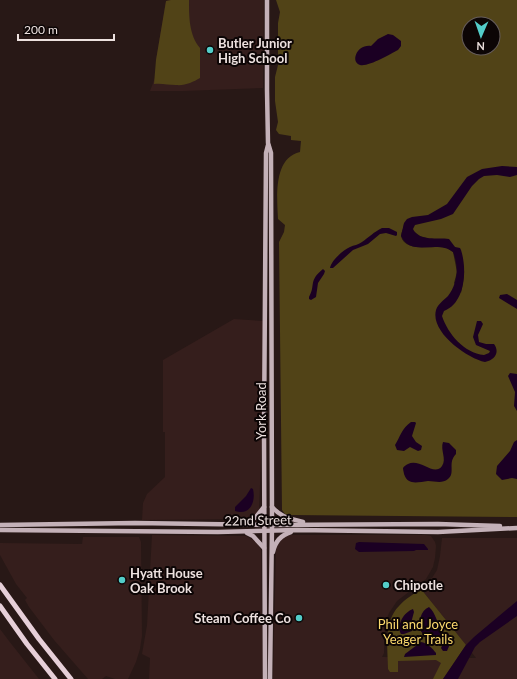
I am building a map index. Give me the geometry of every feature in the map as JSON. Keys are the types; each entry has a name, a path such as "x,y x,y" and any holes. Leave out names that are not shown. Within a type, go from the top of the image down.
{"highway":[{"path":"0,584 39,640 71,679"},
{"path":"0,606 27,644 55,679"}],"main road":[{"name":"York Road","path":"265,679 264,507 266,153 268,143 267,0"},
{"name":"York Road","path":"268,143 271,153 272,532 270,679"},
{"path":"246,524 256,517 264,507"},
{"path":"272,507 285,518 310,524"},
{"name":"22nd Street","path":"0,525 83,523 438,524 517,527"},
{"name":"22nd Street","path":"0,530 272,532 296,530 438,532 517,527"},
{"path":"271,560 274,546 279,539 287,533 296,530"},
{"path":"246,532 253,536 264,548"}],"shaded area":[{"name":"Butler Junior High School","path":"264,0 263,88 150,91 156,75 156,60 166,1"},
{"path":"388,34 393,35 401,41 401,46 398,50 369,64 360,65 357,63 355,57 359,50 366,46 371,46 378,39"},
{"path":"502,166 517,167 517,175 510,177 497,175 484,176 472,186 453,214 441,219 415,225 413,229 420,236 449,239 455,247 460,248 464,266 461,293 457,301 444,311 442,316 448,329 458,342 470,351 484,355 490,351 476,345 473,337 477,321 481,321 483,324 478,335 479,342 494,344 497,350 494,358 485,362 477,360 460,350 452,343 444,335 436,318 437,308 448,296 456,280 457,269 453,252 447,248 412,246 401,236 404,223 407,219 428,215 447,204 467,177 482,169"},
{"path":"382,228 389,228 397,232 397,235 386,233 380,234 368,244 353,250 333,268 330,268 335,259 344,251 360,243"},
{"path":"323,269 325,271 318,283 316,297 311,300 309,297 315,277"},
{"path":"507,294 517,300 517,309 499,298 500,295"},
{"path":"234,319 263,321 262,433 259,510 257,514 249,519 142,520 143,503 147,494 165,477 165,432 163,432 163,360"},
{"path":"510,373 517,374 517,411 514,406 515,392 508,376"},
{"path":"411,422 416,423 412,436 416,442 422,446 421,450 418,451 410,447 404,451 397,450 395,445 403,430"},
{"path":"517,440 517,479 512,478 502,480 496,474 497,466"},
{"path":"443,442 449,443 456,450 456,454 452,461 450,477 446,481 441,482 411,482 408,480 404,474 403,468 408,464 417,463 431,469 439,469 442,466 444,460 442,448"},
{"path":"251,488 253,489 254,499 251,507 245,512 235,511 235,507 246,496"},
{"path":"152,535 246,536 257,542 261,550 263,679 149,679 150,658 142,654 147,625"},
{"path":"286,536 431,536 436,546 433,567 426,579 397,601 389,613 385,624 384,653 382,657 476,658 421,589 432,578 437,570 442,538 517,538 517,679 273,679 276,547 277,544"},
{"path":"83,537 139,537 141,542 142,636 136,662 128,679 115,679 106,676 102,679 88,679 54,640 29,607 25,600 27,598 16,584 0,555 0,543 82,544"},
{"path":"356,543 424,544 428,550 359,552 355,549"},
{"path":"517,601 517,616 475,647 458,679 443,679 466,645"},
{"path":"429,607 443,631 438,643 423,634 420,630 422,614"},
{"path":"413,609 414,612 411,623 412,631 401,634 400,623 404,616"},
{"path":"0,629 9,641 39,679 0,679"},
{"path":"448,633 452,639 447,651 443,651 441,648"},
{"path":"421,642 429,646 436,653 436,655 404,657 405,654"}],"green space":[{"path":"189,0 192,32 196,43 200,48 200,78 183,85 154,84 156,60 166,1"},
{"path":"276,0 517,0 517,517 290,515 285,514 282,510 279,242 284,232 285,225 278,219 277,190 281,170 285,162 291,156 300,152 301,141 291,140 291,136 279,134 276,130 278,122 275,101 275,77 278,65 278,23 280,12","holes":["404,224 420,236 455,247 462,259 464,269 461,293 454,283 457,272 453,252 444,247 418,247 407,244 403,241 401,236"]},
{"name":"Phil and Joyce Yeager Trails","path":"421,589 466,645 443,679 433,679 441,663 436,660 398,661 398,672 390,672 388,669 388,628 394,612 401,603"}],"place":[{"name":"Butler Junior High School","path":"210,50"},
{"name":"Hyatt House Oak Brook","path":"122,580"},
{"name":"Chipotle","path":"386,585"},
{"name":"Steam Coffee Co","path":"299,618"}]}
